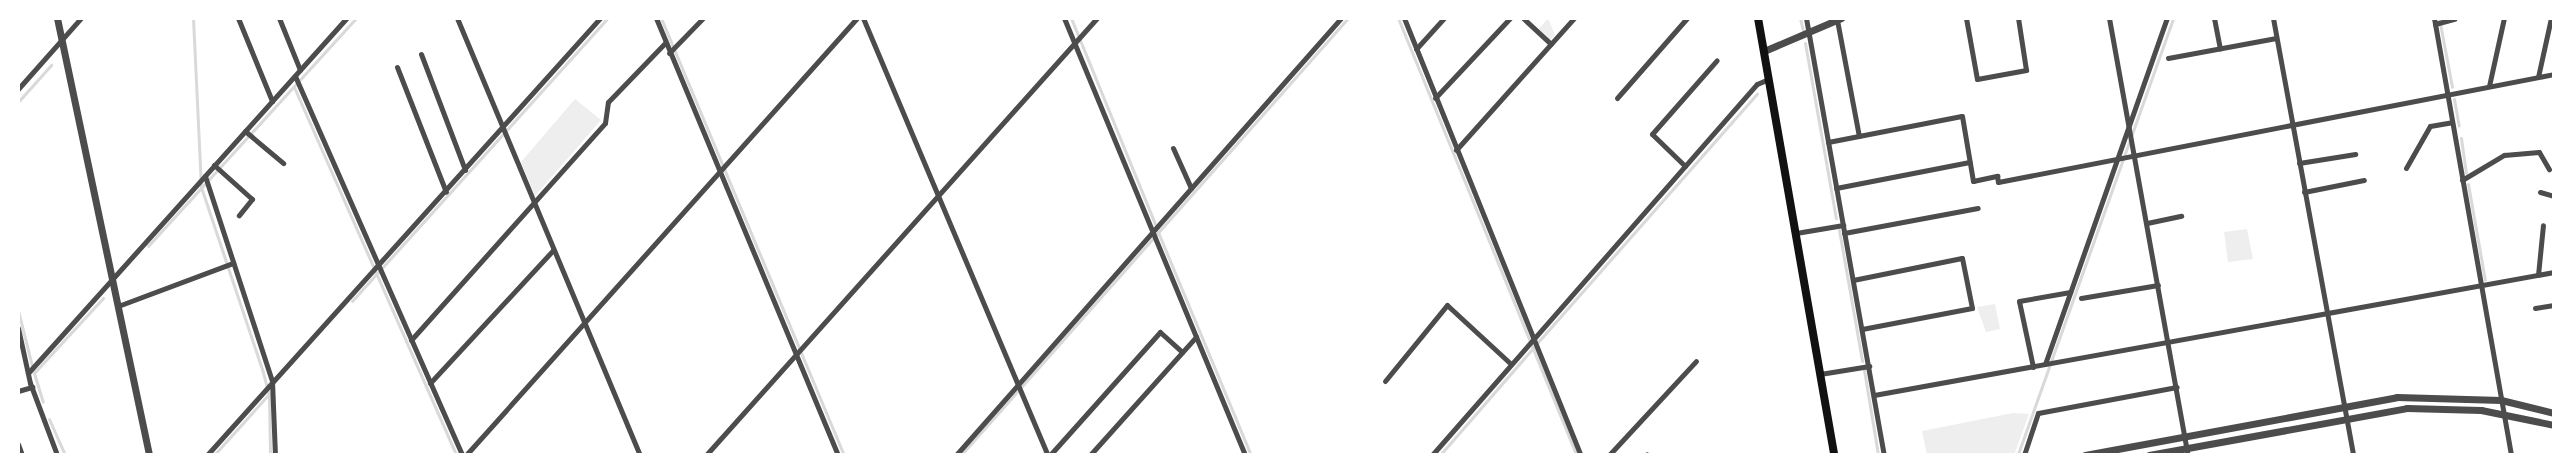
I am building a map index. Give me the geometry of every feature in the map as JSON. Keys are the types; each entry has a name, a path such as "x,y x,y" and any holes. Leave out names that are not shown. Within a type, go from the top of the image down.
{"main road":[{"path":"1758,18 1834,455"}],"street":[{"path":"57,18 149,455"},
{"path":"18,89 81,18"},
{"path":"238,18 272,101"},
{"path":"279,18 300,70"},
{"path":"31,370 112,279 248,134 272,101 296,81 300,70 348,18"},
{"path":"458,18 534,206 587,318 640,455"},
{"path":"207,455 271,382 378,270 465,170 503,132 600,18"},
{"path":"656,18 665,43 672,51 722,167 838,455"},
{"path":"672,51 703,18"},
{"path":"296,81 378,270 464,455 857,18"},
{"path":"863,18 1049,455 1160,332 1182,352"},
{"path":"1064,18 1076,42 1245,455"},
{"path":"706,455 1097,18"},
{"path":"956,455 1020,386 1341,18"},
{"path":"1404,18 1531,342 1581,455"},
{"path":"1416,49 1444,18"},
{"path":"1435,98 1510,18"},
{"path":"1523,18 1551,44"},
{"path":"1564,18 1567,26"},
{"path":"1456,150 1574,18"},
{"path":"1617,98 1687,18"},
{"path":"1806,18 1884,455"},
{"path":"1966,18 1977,80 2026,70 2018,18"},
{"path":"2109,18 2130,129 2130,154 2147,223 2188,451"},
{"path":"2048,364 2070,292 2168,18"},
{"path":"2214,18 2220,48"},
{"path":"2273,18 2353,455"},
{"path":"2489,86 2504,18"},
{"path":"2538,77 2551,18"},
{"path":"1764,51 1809,34 1839,19 1859,136"},
{"path":"2454,19 2434,21 2511,455"},
{"path":"2168,58 2276,38"},
{"path":"411,340 534,206 605,123 608,102 665,43"},
{"path":"421,54 465,170"},
{"path":"1685,166 1652,134 1717,60"},
{"path":"397,67 446,192"},
{"path":"1828,142 1962,116 1973,181 1997,176 1998,182 2130,154 2554,74"},
{"path":"1432,455 1757,84 1769,79"},
{"path":"2406,168 2430,126 2452,122"},
{"path":"248,134 283,163"},
{"path":"1173,148 1191,188"},
{"path":"2462,180 2504,155 2540,152 2549,169"},
{"path":"2299,163 2355,154"},
{"path":"1836,188 1970,162"},
{"path":"217,167 252,199 239,214"},
{"path":"204,180 271,382 275,455"},
{"path":"2304,192 2364,180"},
{"path":"2540,192 2554,196"},
{"path":"1844,233 1978,208"},
{"path":"2147,223 2181,216"},
{"path":"1796,233 1843,225"},
{"path":"2538,275 2543,225"},
{"path":"430,383 553,250"},
{"path":"1853,280 1962,258 1972,309 1862,329"},
{"path":"118,306 232,263"},
{"path":"1874,395 2168,344 2554,272"},
{"path":"2081,298 2158,285"},
{"path":"2032,367 2019,301 2070,292"},
{"path":"1385,381 1447,305 1511,364"},
{"path":"2535,309 2554,305"},
{"path":"18,328 31,370 32,387 57,455"},
{"path":"1090,455 1196,337"},
{"path":"1609,455 1696,362"},
{"path":"1820,374 1869,366"},
{"path":"18,391 32,387"},
{"path":"2024,455 2038,413 2177,387"},
{"path":"2085,455 2344,404 2434,396 2501,400 2554,413"},
{"path":"2149,455 2188,451 2346,416 2439,407 2504,413 2554,425"},
{"path":"18,444 22,455"}],"shaded area":[{"path":"1548,18 1555,35 1550,40 1539,29"},
{"path":"575,99 601,120 535,196 521,162"},
{"path":"2247,229 2253,259 2228,262 2224,232"},
{"path":"1995,304 2000,329 1986,332 1977,307"},
{"path":"2013,413 2029,414 2014,455 1927,455 1922,431"}],"waterway":[{"path":"193,18 201,187 269,396 270,455"},
{"path":"148,246 356,18"},
{"path":"352,301 608,18"},
{"path":"661,18 844,455"},
{"path":"1071,18 1156,226"},
{"path":"961,455 1348,18"},
{"path":"1398,18 1576,455"},
{"path":"1800,18 1803,31"},
{"path":"2018,454 2173,18"},
{"path":"2439,18 2452,87"},
{"path":"1805,43 1836,218"},
{"path":"18,102 51,65"},
{"path":"294,87 456,455"},
{"path":"1538,342 1757,94"},
{"path":"2454,99 2459,126"},
{"path":"2461,138 2466,173"},
{"path":"2468,184 2485,280"},
{"path":"1839,230 1862,361"},
{"path":"1158,232 1251,455"},
{"path":"34,373 103,298"},
{"path":"18,310 32,366"},
{"path":"1440,455 1533,348"},
{"path":"1864,370 1878,455"},
{"path":"34,373 43,402"},
{"path":"214,455 269,394"},
{"path":"49,419 65,455"}]}
